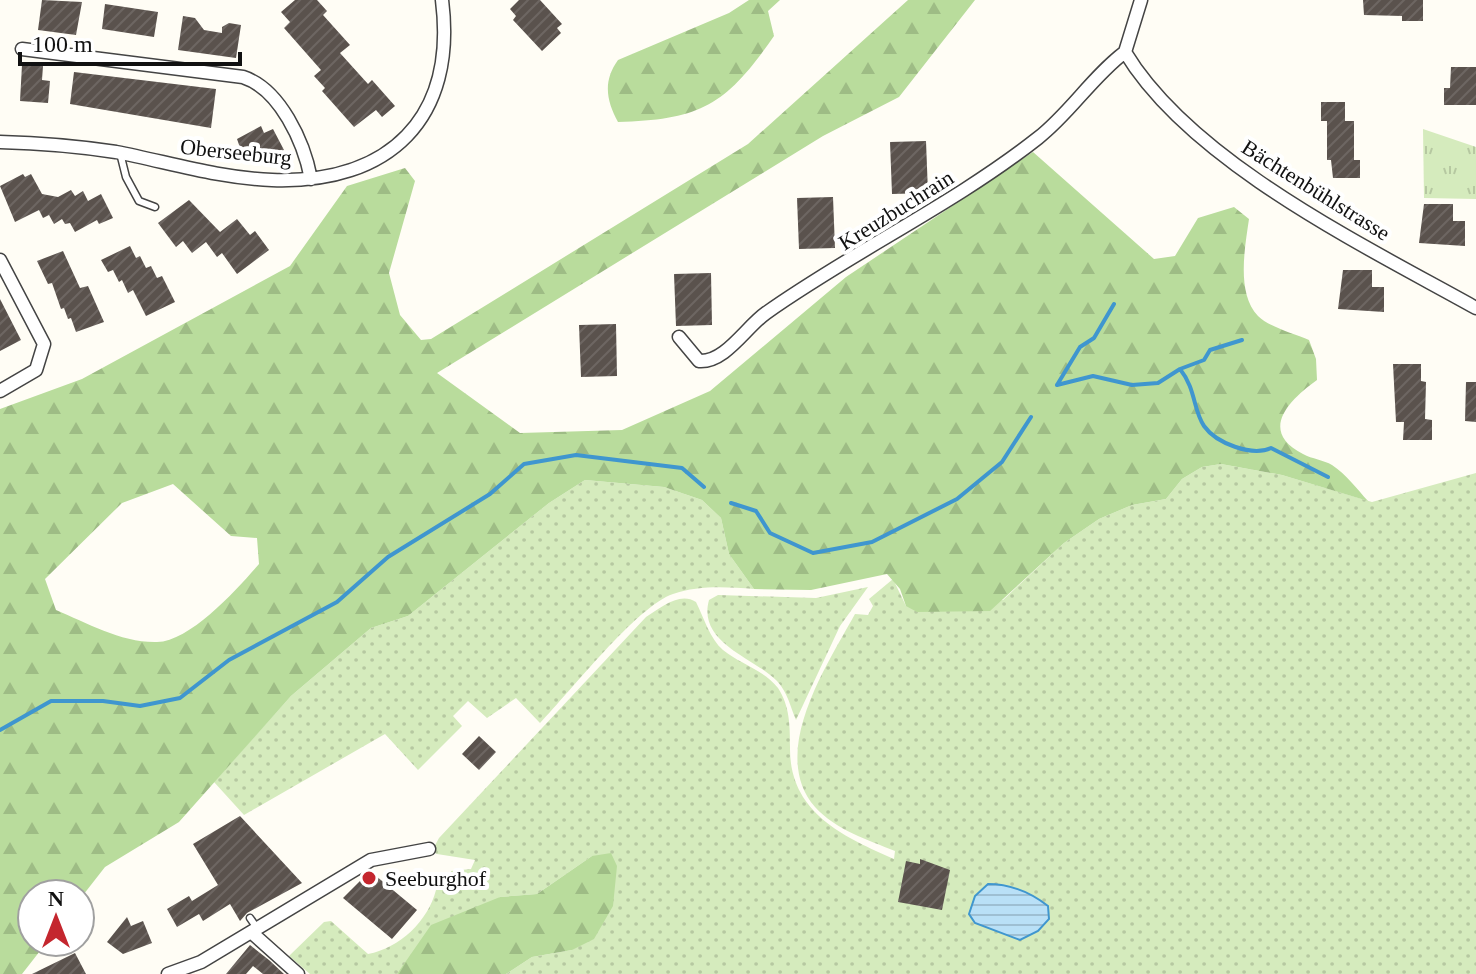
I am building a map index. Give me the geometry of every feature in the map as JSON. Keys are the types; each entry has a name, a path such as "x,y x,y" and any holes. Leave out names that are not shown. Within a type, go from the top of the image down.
{"street":[{"name":"Oberseeburg","path":"0,142 73,146 241,177 311,179 376,161 398,145 421,120 439,83 444,59 442,0"},
{"path":"1125,52 1141,0"},
{"path":"22,49 257,82 268,91 303,145 311,179"},
{"name":"Bächtenbühlstrasse","path":"1125,52 1140,78 1229,161 1310,214 1474,304"},
{"name":"Kreuzbuchrain","path":"679,337 699,361 715,359 765,314 964,192 1041,136 1107,66 1125,52"},
{"path":"0,260 44,344 36,370 0,391"},
{"path":"168,974 201,962 253,926 371,860 429,849"},
{"path":"253,926 298,974"}],"lane":[{"path":"120,153 126,177 139,201 155,207"}],"green space":[{"path":"749,0 780,0 768,11 774,36 742,78 726,93 692,112 647,121 618,122 611,106 608,83 618,60 729,13"},
{"path":"908,0 975,0 899,97 823,136 437,373 520,433 622,430 710,391 846,277 1033,152 1154,259 1175,256 1198,218 1234,207 1249,219 1244,283 1251,306 1269,324 1309,340 1316,359 1317,380 1288,406 1280,426 1282,436 1303,454 1337,469 1368,501 1282,475 1221,464 1202,467 1182,479 1166,499 1132,505 1099,519 1064,543 990,611 917,612 906,606 900,589 887,574 811,590 754,589 729,554 721,518 702,500 664,487 585,480 549,503 408,616 371,628 291,696 179,822 105,867 96,879 16,878 16,958 34,958 22,974 0,974 0,409 82,379 290,266 347,186 405,168 415,181 389,273 400,315 421,340 431,339 748,144","holes":["173,484 231,536 257,538 259,564 239,587 184,633 157,642 131,639 105,631 56,610 45,579 122,503"]},
{"path":"1423,129 1476,147 1476,199 1424,198"},
{"path":"1221,464 1282,475 1372,502 1476,473 1476,974 506,974 532,957 572,950 592,856 537,894 500,897 397,974 310,974 289,956 324,922 331,921 368,954 391,946 411,931 426,912 436,890 451,886 451,871 471,869 475,860 432,851 439,838 646,617 683,598 696,602 711,634 723,650 766,676 778,688 788,717 792,770 809,805 838,831 894,859 895,851 842,828 815,807 802,785 797,761 807,709 830,658 855,614 868,615 873,606 869,599 893,579 906,606 1003,600 1064,543 1099,519 1132,505 1166,499 1182,479 1202,467"},
{"path":"585,480 664,487 702,500 721,518 729,554 754,589 693,589 658,602 604,651 540,723 516,698 487,718 468,701 453,716 462,726 418,770 385,734 244,815 214,782 291,696 371,628 408,616 549,503"},
{"path":"868,587 840,626 796,720 777,681 719,638 711,628 708,615 709,600 718,595 816,598"},
{"path":"611,853 617,866 613,906 594,939 572,950 532,957 506,974 397,974 431,925 500,897 537,894 592,856"}],"water":[{"path":"988,884 1012,887 1034,897 1048,906 1049,919 1038,931 1020,940 975,923 969,914 975,896"}],"building":[{"path":"42,0 82,2 76,35 38,30"},
{"path":"295,0 317,0 327,11 323,15 350,45 340,53 368,84 372,80 395,106 382,117 376,110 354,127 322,91 325,88 314,76 321,70 284,28 290,22 281,12"},
{"path":"519,0 540,0 562,24 557,28 561,33 542,51 513,20 516,16 510,9"},
{"path":"1363,0 1423,0 1423,21 1402,21 1402,16 1364,15"},
{"path":"105,4 158,12 154,37 102,29"},
{"path":"183,16 195,18 204,30 222,33 222,27 229,23 241,25 236,58 178,50"},
{"path":"22,65 43,66 42,80 50,81 48,103 20,101"},
{"path":"1451,67 1476,67 1476,105 1444,105 1444,88 1450,88"},
{"path":"74,72 216,89 211,128 70,104"},
{"path":"1321,102 1345,102 1345,121 1354,121 1354,160 1360,160 1360,178 1333,178 1331,160 1327,160 1327,121 1321,121"},
{"path":"261,126 264,133 273,129 284,150 260,163 256,156 245,162 237,139"},
{"path":"926,141 928,193 892,194 890,142"},
{"path":"23,174 25,177 31,174 42,194 58,197 71,190 75,196 83,191 88,201 101,194 113,218 99,224 97,220 75,232 70,223 65,224 62,219 54,224 49,215 43,218 39,210 15,222 0,186"},
{"path":"833,197 835,248 799,249 797,198"},
{"path":"189,200 220,232 237,219 250,235 255,231 269,250 237,274 222,253 217,257 206,242 192,253 183,241 176,247 158,223"},
{"path":"1424,204 1453,204 1453,221 1465,221 1465,246 1419,243"},
{"path":"130,246 146,268 151,266 157,278 162,276 175,302 146,316 133,290 128,293 113,270 108,272 101,260"},
{"path":"63,251 80,288 88,286 104,322 76,332 71,318 68,319 64,308 61,309 52,283 48,284 37,261"},
{"path":"1343,270 1372,270 1372,287 1384,287 1384,312 1338,309"},
{"path":"711,273 712,325 676,326 674,274"},
{"path":"0,299 21,340 0,351"},
{"path":"616,324 617,376 581,377 579,325"},
{"path":"1393,364 1421,364 1421,381 1426,382 1425,419 1432,420 1432,440 1403,440 1404,422 1396,422"},
{"path":"1466,382 1476,382 1476,422 1465,421"},
{"path":"479,736 496,752 479,770 462,754"},
{"path":"240,816 302,883 247,913 240,921 230,904 203,921 199,914 177,927 167,909 189,896 192,901 218,885 193,844"},
{"path":"920,859 950,870 942,910 898,902 906,861 920,864"},
{"path":"370,871 417,910 392,939 343,898"},
{"path":"127,917 131,926 143,921 152,943 123,954 107,942"},
{"path":"250,945 284,974 263,974 253,966 246,974 226,974"},
{"path":"65,958 78,958 86,974 32,974"}],"waterway":[{"path":"1057,385 1080,347 1094,338 1114,304"},
{"path":"1057,385 1093,376 1132,385 1158,383 1180,369 1204,360 1210,350 1242,340"},
{"path":"1180,369 1189,384 1200,420 1217,438 1235,447 1254,451 1271,448 1328,477"},
{"path":"731,503 756,511 770,533 813,553 872,542 957,499 1002,462 1031,417"},
{"path":"0,730 51,701 103,701 140,706 180,698 229,660 337,602 388,557 490,494 524,464 576,455 682,468 704,487"}],"place":[{"name":"Seeburghof","path":"369,878"}]}
